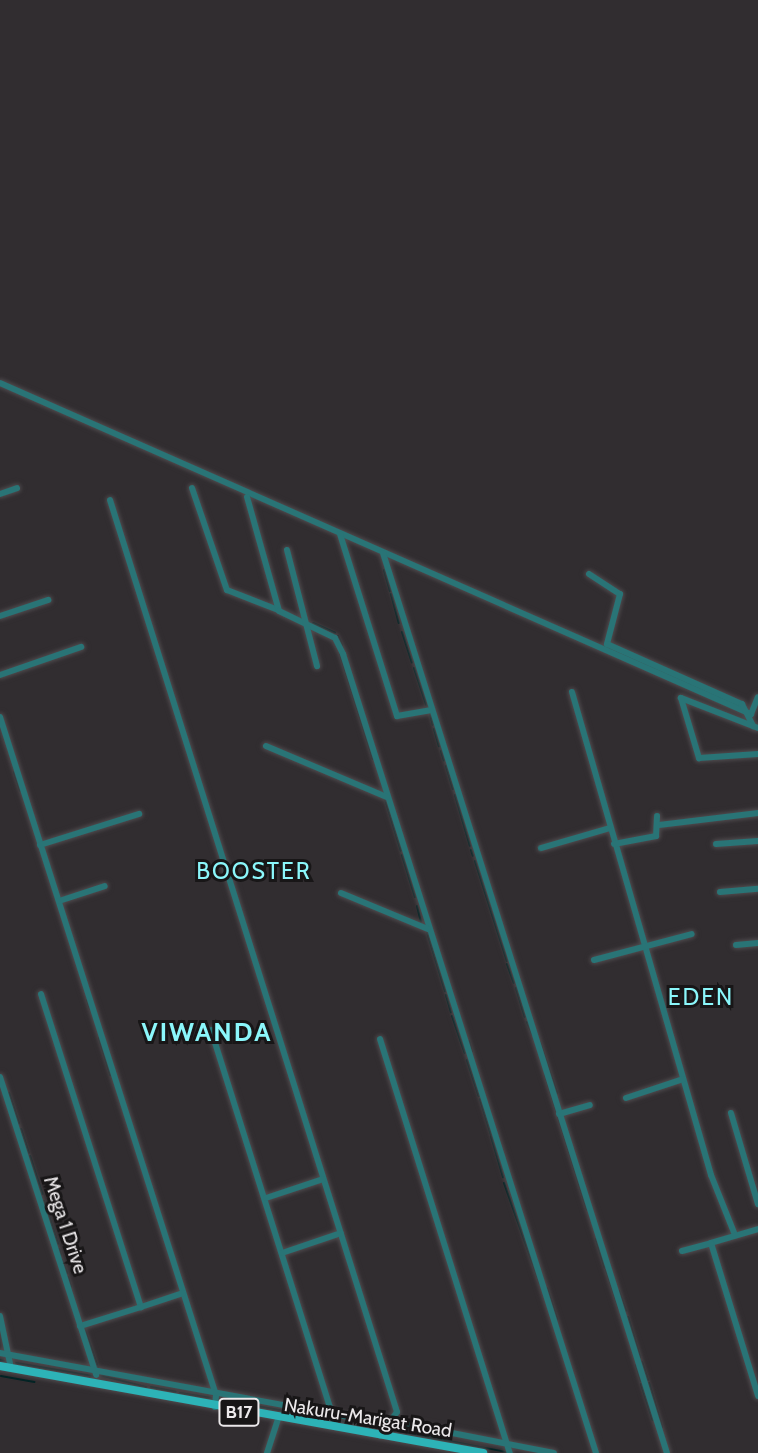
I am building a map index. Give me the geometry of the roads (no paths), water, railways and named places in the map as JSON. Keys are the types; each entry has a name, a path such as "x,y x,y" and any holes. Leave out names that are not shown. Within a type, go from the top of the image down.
{"main road":[{"name":"Nakuru-Marigat Road","path":"0,1366 278,1419 483,1453"}],"street":[{"path":"0,383 751,714"},
{"path":"0,494 17,488"},
{"path":"192,488 227,590 306,622 338,642 596,1453"},
{"path":"247,497 279,611"},
{"path":"110,500 397,1412 380,1435"},
{"path":"340,534 397,716 431,710"},
{"path":"287,550 317,666"},
{"path":"383,553 667,1453"},
{"path":"589,574 620,594 607,644 742,704 751,714 755,727"},
{"path":"0,616 48,600"},
{"path":"0,675 82,647"},
{"path":"572,692 683,1079 735,1236"},
{"path":"751,714 758,697"},
{"path":"755,727 681,698 699,758 758,754"},
{"path":"0,717 216,1395 215,1407"},
{"path":"266,746 387,797"},
{"path":"659,825 758,813"},
{"path":"40,845 139,814"},
{"path":"614,844 656,836 659,825 657,816"},
{"path":"541,848 610,828"},
{"path":"716,844 758,841"},
{"path":"59,901 105,886"},
{"path":"720,892 758,889"},
{"path":"341,893 428,929"},
{"path":"594,960 692,934"},
{"path":"736,945 758,943"},
{"path":"41,994 141,1307"},
{"path":"211,1030 335,1414 336,1427"},
{"path":"380,1039 511,1450"},
{"name":"Mega 1 Drive","path":"0,1077 99,1384"},
{"path":"626,1098 683,1079"},
{"path":"559,1114 590,1105"},
{"path":"731,1113 758,1204"},
{"path":"266,1198 323,1179"},
{"path":"682,1251 758,1229"},
{"path":"282,1253 341,1233"},
{"path":"711,1243 758,1396"},
{"path":"80,1325 183,1293"},
{"path":"0,1316 13,1355 11,1368"},
{"path":"0,1353 216,1395 387,1422 511,1450 554,1453"},
{"path":"148,1393 149,1383"},
{"path":"177,1399 179,1388"},
{"path":"267,1453 278,1419"}],"waterway":[{"path":"384,570 390,591"},
{"path":"391,594 399,623"},
{"path":"313,623 335,633"},
{"path":"402,632 412,662"},
{"path":"338,636 342,645"},
{"path":"340,654 373,759"},
{"path":"414,668 427,707"},
{"path":"430,714 433,725"},
{"path":"434,729 439,746"},
{"path":"441,751 444,761"},
{"path":"446,766 453,789"},
{"path":"14,772 20,791"},
{"path":"455,795 470,846"},
{"path":"385,799 401,851"},
{"path":"471,850 473,856"},
{"path":"402,855 415,897"},
{"path":"475,861 507,961"},
{"path":"417,906 421,922"},
{"path":"427,932 445,991"},
{"path":"507,964 514,983"},
{"path":"516,988 525,1017"},
{"path":"446,995 451,1012"},
{"path":"87,1000 90,1009"},
{"path":"452,1016 465,1053"},
{"path":"527,1022 532,1034"},
{"path":"99,1038 110,1075"},
{"path":"469,1041 472,1052"},
{"path":"540,1042 557,1093"},
{"path":"467,1060 479,1096"},
{"path":"545,1075 587,1210"},
{"path":"9,1093 19,1123"},
{"path":"480,1099 491,1134"},
{"path":"21,1129 29,1153"},
{"path":"491,1136 503,1177"},
{"path":"30,1156 42,1194"},
{"path":"504,1183 540,1284"},
{"path":"44,1201 58,1244"},
{"path":"596,1239 605,1268"},
{"path":"59,1249 61,1255"},
{"path":"62,1260 67,1273"},
{"path":"606,1270 619,1309"},
{"path":"68,1277 71,1287"},
{"path":"547,1288 557,1319"},
{"path":"619,1291 626,1311"},
{"path":"628,1317 640,1357"},
{"path":"84,1327 98,1368"},
{"path":"0,1360 8,1362"},
{"path":"642,1362 648,1380"},
{"path":"16,1363 93,1376"},
{"path":"636,1365 641,1381"},
{"path":"100,1375 146,1387"},
{"path":"1,1376 34,1382"},
{"path":"649,1383 662,1427"},
{"path":"641,1384 653,1420"},
{"path":"151,1387 176,1392"},
{"path":"180,1393 212,1398"},
{"path":"218,1399 330,1419"},
{"path":"340,1421 377,1427"},
{"path":"387,1429 506,1452"}],"district":[{"name":"BOOSTER","path":"254,871"},
{"name":"EDEN","path":"701,997"},
{"name":"VIWANDA","path":"207,1033"}]}
